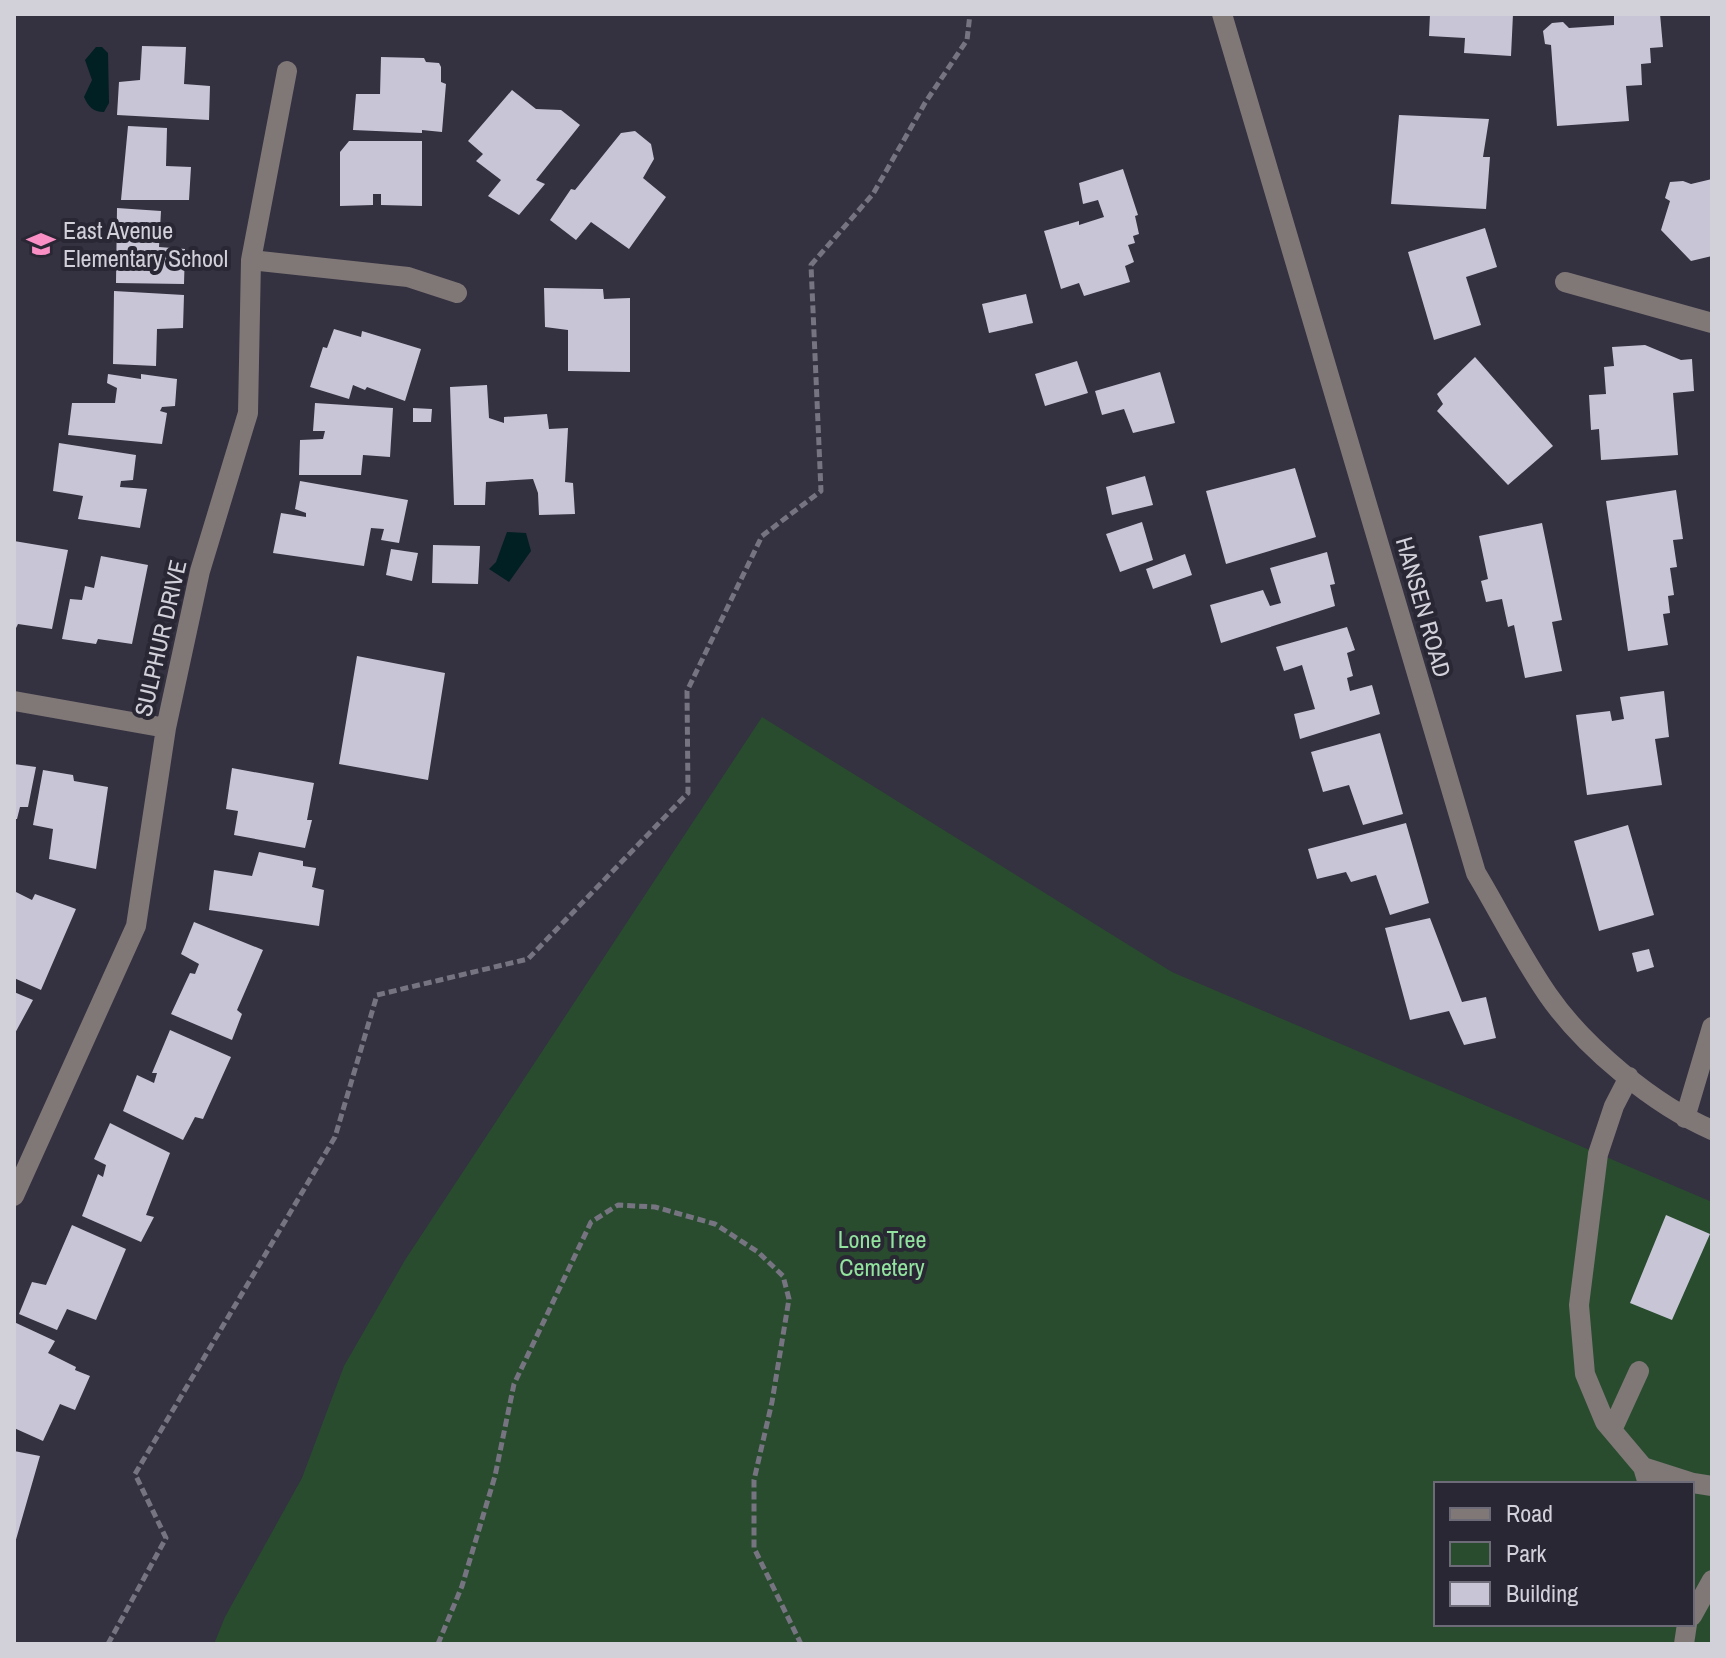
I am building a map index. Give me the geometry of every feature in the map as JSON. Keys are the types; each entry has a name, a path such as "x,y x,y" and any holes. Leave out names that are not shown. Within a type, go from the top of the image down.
{"street":[{"name":"HANSEN ROAD","path":"1222,14 1476,873 1549,996 1605,1059 1685,1118 1712,1130"},
{"name":"SULPHUR DRIVE","path":"14,1196 136,926 166,728 200,571 248,413 251,260 287,71"},
{"path":"251,260 408,277 457,293"},
{"path":"1565,282 1712,323"},
{"path":"14,701 166,728"},
{"path":"1685,1118 1712,1027"},
{"path":"1629,1077 1614,1106 1598,1154 1579,1305 1585,1374 1605,1422 1646,1475 1687,1482"},
{"path":"1612,1430 1639,1371"},
{"path":"1694,1612 1712,1580"}],"path":[{"path":"108,1644 166,1538 135,1474 335,1137 377,995 528,959 688,793 687,691 762,536 821,491 811,265 873,194 925,103 967,40 970,14"},
{"path":"438,1644 462,1586 495,1476 514,1384 591,1222 618,1205 655,1207 715,1224 758,1252 783,1276 789,1299 772,1402 754,1480 754,1548 801,1644"}],"green space":[{"name":"Lone Tree Cemetery","path":"762,717 1172,972 1712,1202 1712,1644 214,1644 225,1617 302,1478 344,1366 405,1260"}],"shaded area":[{"path":"96,47 102,47 108,53 109,103 104,112 91,108 84,97 92,80 85,60"},
{"path":"507,532 526,533 531,551 509,582 489,569 496,562"}],"building":[{"path":"1430,14 1513,14 1511,56 1464,53 1465,38 1429,36"},
{"path":"1660,14 1663,47 1650,48 1651,63 1641,64 1642,85 1626,86 1629,121 1557,126 1551,45 1545,44 1543,31 1552,23 1563,22 1569,28 1614,25 1614,16"},
{"path":"142,46 186,47 184,84 210,86 209,120 117,115 119,82 140,80"},
{"path":"381,57 424,58 426,62 439,63 441,82 446,84 442,132 353,130 356,94 380,94"},
{"path":"512,90 536,109 561,110 580,125 536,180 545,184 519,215 488,196 501,180 476,161 483,154 468,141"},
{"path":"1399,115 1489,119 1483,157 1490,157 1486,209 1391,204"},
{"path":"128,126 167,128 166,166 191,167 189,200 121,200"},
{"path":"635,131 651,144 654,159 643,178 666,197 629,249 591,222 576,240 550,220 571,189 575,190 621,133"},
{"path":"349,141 422,141 422,206 381,205 381,194 373,194 373,205 340,206 340,152"},
{"path":"1123,169 1138,215 1135,216 1139,234 1133,236 1135,243 1128,245 1134,262 1125,266 1130,282 1084,296 1079,283 1061,289 1044,231 1104,217 1098,200 1083,204 1079,183"},
{"path":"1712,179 1712,256 1691,261 1661,230 1670,201 1665,198 1670,182 1691,184"},
{"path":"117,208 161,211 159,247 185,249 184,284 116,283"},
{"path":"1485,228 1497,267 1466,277 1481,325 1434,340 1408,252"},
{"path":"544,288 603,289 604,299 630,298 630,372 568,371 568,330 545,327"},
{"path":"114,291 184,295 183,328 157,329 156,366 113,364"},
{"path":"1026,294 1033,323 989,333 982,304"},
{"path":"334,329 361,337 362,331 421,349 405,401 367,387 365,390 353,385 349,399 310,387 323,347 327,348"},
{"path":"1645,345 1681,360 1692,359 1694,391 1673,393 1678,455 1601,460 1599,429 1591,430 1589,395 1606,394 1604,367 1614,366 1612,347"},
{"path":"1475,357 1553,446 1508,485 1437,411 1443,404 1437,394"},
{"path":"1077,361 1088,393 1045,406 1035,374"},
{"path":"1160,372 1175,423 1133,433 1124,409 1102,415 1095,391"},
{"path":"108,374 141,379 141,374 177,379 175,406 162,407 160,411 167,413 162,444 68,435 72,403 115,403 117,388 107,383"},
{"path":"487,385 489,418 504,423 504,417 547,414 549,429 568,428 565,482 573,483 575,514 539,515 538,493 533,479 486,482 485,505 454,505 450,387"},
{"path":"315,403 393,408 390,457 363,455 361,475 299,475 300,440 323,439 325,431 313,431"},
{"path":"413,408 432,409 431,422 413,422"},
{"path":"59,443 136,455 133,480 121,481 120,487 147,489 140,528 78,519 83,496 53,491"},
{"path":"1295,468 1316,537 1226,564 1206,491"},
{"path":"1145,476 1153,505 1112,515 1106,487"},
{"path":"300,481 408,500 399,543 381,540 384,529 371,528 364,566 273,553 281,513 306,517 306,513 295,509"},
{"path":"1676,490 1683,539 1673,540 1677,567 1670,568 1674,595 1668,596 1670,613 1663,614 1668,645 1628,651 1606,501"},
{"path":"1142,522 1153,560 1120,572 1106,534"},
{"path":"1542,523 1562,620 1552,622 1562,671 1525,678 1514,625 1508,627 1502,599 1486,602 1481,581 1488,579 1479,536"},
{"path":"14,541 68,550 52,629 18,624 14,632"},
{"path":"433,545 480,546 478,584 432,583"},
{"path":"391,549 418,553 412,581 386,575"},
{"path":"1327,552 1335,584 1330,585 1335,606 1221,643 1210,605 1263,590 1270,606 1281,603 1270,568"},
{"path":"1185,554 1192,575 1153,589 1146,569"},
{"path":"101,556 148,565 132,644 98,639 96,644 62,639 70,599 82,600 85,586 94,588"},
{"path":"1347,627 1355,650 1347,653 1353,676 1347,678 1350,691 1372,685 1380,714 1300,739 1294,714 1315,709 1302,665 1284,671 1276,647"},
{"path":"357,656 445,673 428,780 339,764"},
{"path":"1664,691 1669,737 1655,739 1662,785 1587,795 1576,715 1610,711 1612,721 1624,719 1620,697"},
{"path":"1380,733 1403,814 1363,825 1349,785 1323,792 1311,752"},
{"path":"14,764 36,767 28,807 20,807 17,819 14,819"},
{"path":"232,768 314,783 307,820 312,820 305,848 234,835 238,811 226,809"},
{"path":"43,770 73,775 74,781 108,787 96,869 49,859 53,829 33,825"},
{"path":"1406,823 1429,903 1390,915 1376,875 1351,882 1346,872 1317,879 1308,849"},
{"path":"1628,825 1654,915 1599,931 1574,841"},
{"path":"259,852 303,861 303,866 316,868 312,887 324,890 319,926 209,910 214,870 252,876"},
{"path":"14,891 32,900 35,894 76,909 41,990 14,978"},
{"path":"1430,918 1462,1002 1486,997 1496,1038 1464,1045 1449,1011 1410,1020 1385,928"},
{"path":"194,922 263,950 237,1010 242,1014 232,1040 171,1014 190,973 195,974 199,964 181,954"},
{"path":"1649,949 1654,967 1637,972 1632,953"},
{"path":"14,992 33,1000 14,1035"},
{"path":"170,1030 231,1057 203,1119 195,1117 183,1140 123,1111 137,1075 154,1083 157,1073 152,1073"},
{"path":"110,1123 170,1153 146,1215 154,1217 141,1242 82,1216 98,1174 103,1177 106,1165 94,1159"},
{"path":"1666,1215 1710,1234 1672,1320 1630,1303"},
{"path":"72,1225 126,1249 96,1320 67,1309 57,1330 19,1314 32,1282 46,1285"},
{"path":"14,1322 55,1341 48,1353 90,1376 75,1410 60,1404 43,1441 14,1428"},
{"path":"14,1451 40,1456 15,1543 14,1543"}],"place":[{"name":"East Avenue Elementary School","path":"41,244"}]}
